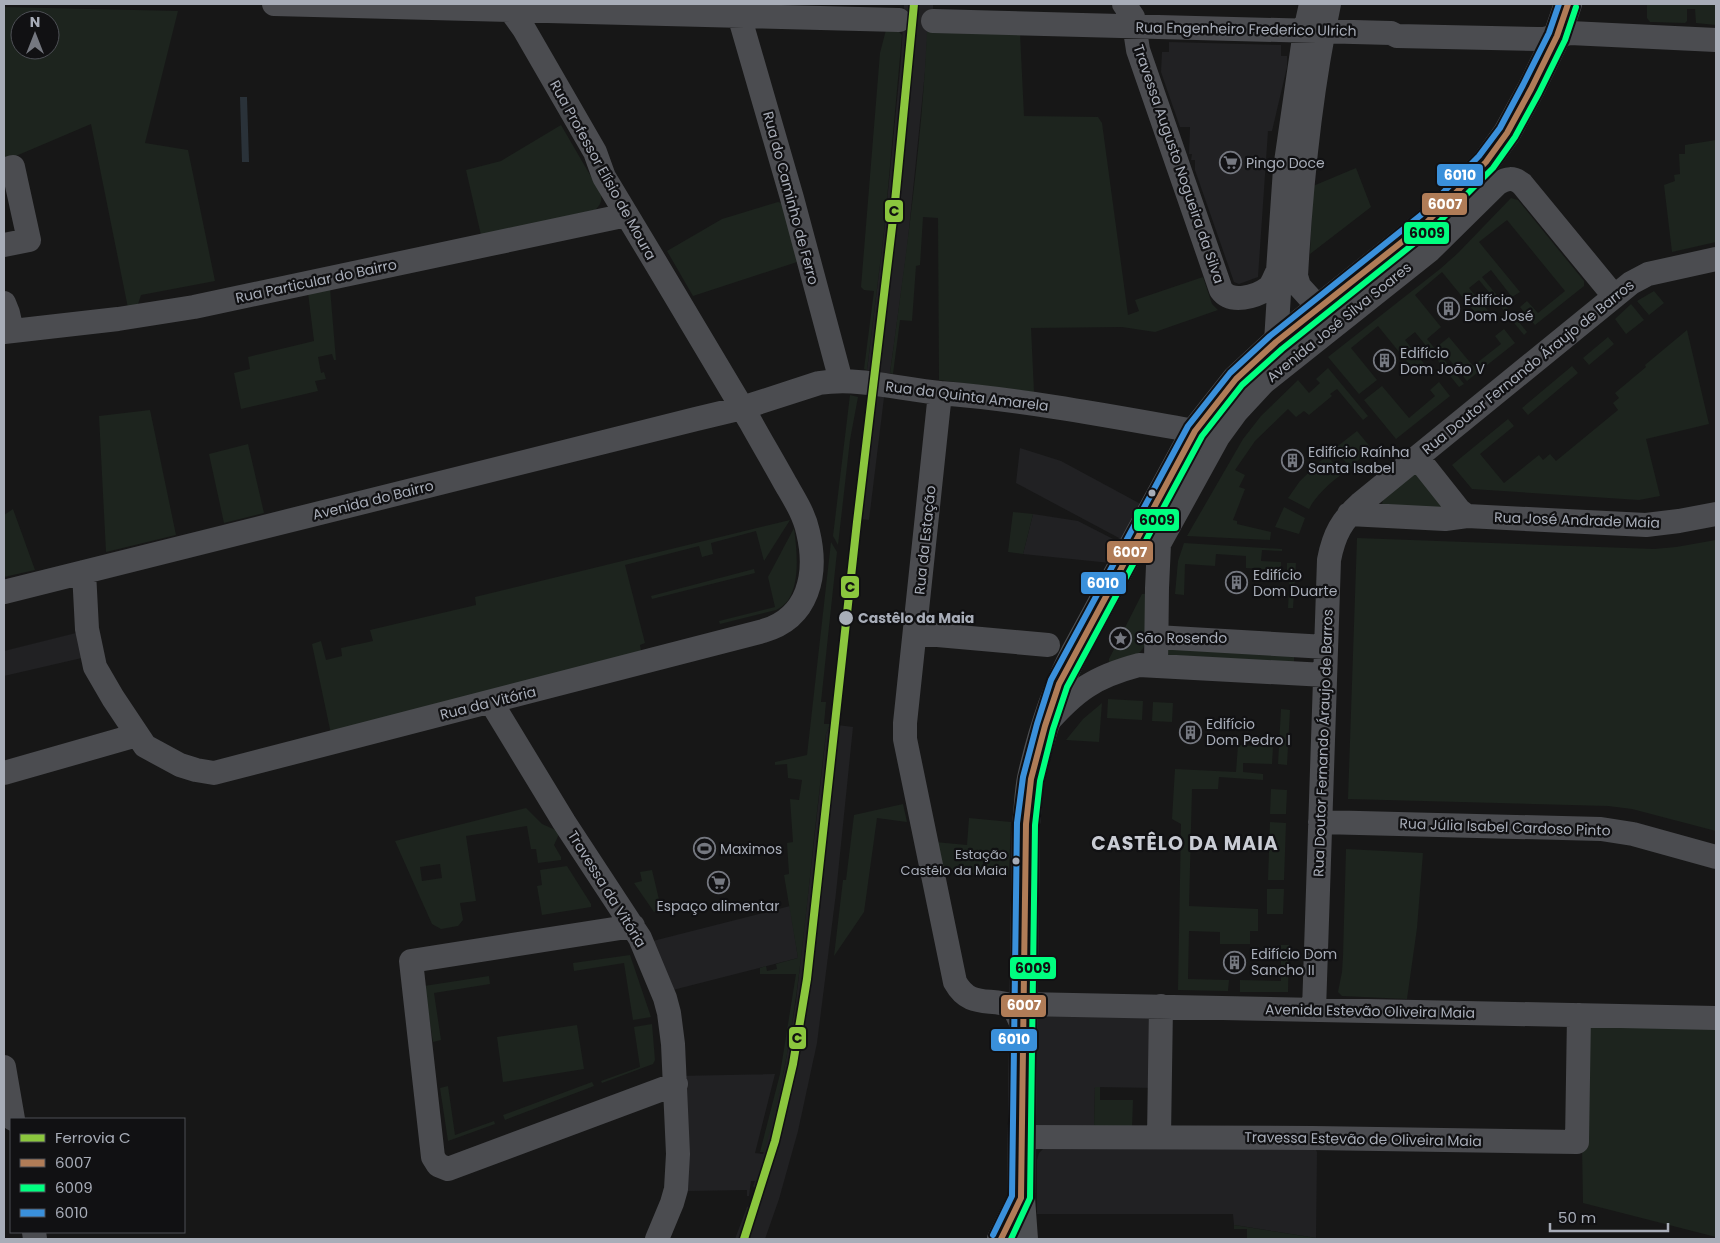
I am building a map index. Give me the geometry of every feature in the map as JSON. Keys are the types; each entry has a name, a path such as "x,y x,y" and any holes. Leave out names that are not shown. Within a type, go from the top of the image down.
{"main road":[{"path":"1024,1239 1021,1198 1026,824 1031,779 1045,726 1066,669 1195,431 1236,378 1276,342 1427,222 1486,162 1506,133 1531,89 1557,36 1568,4"},
{"path":"1001,1239 1021,1198"}],"street":[{"path":"274,4 508,7 899,20"},
{"name":"Travessa Augusto Nogueira da Silva","path":"1124,4 1133,18 1138,50 1221,290 1226,296 1234,298 1250,295 1269,288 1278,272"},
{"path":"1311,4 1314,31 1296,276 1299,286 1319,308"},
{"path":"1276,342 1280,277 1278,272 1285,169 1314,31 1329,4"},
{"name":"Rua Professor Elísio de Moura","path":"508,7 524,30 595,152 602,174 742,408"},
{"name":"Rua do Caminho de Ferro","path":"739,15 789,188 841,381"},
{"name":"Rua Engenheiro Frederico Ulrich","path":"933,21 1391,33 1397,36 1544,39 1570,33 1716,40"},
{"path":"4,170 13,167 29,240 4,245"},
{"name":"Avenida José Silva Soares","path":"1156,665 1156,588 1159,544 1218,437 1237,411 1264,382 1430,250 1498,184 1510,178 1516,179 1522,184 1614,296"},
{"name":"Rua Particular do Bairro","path":"8,332 118,319 219,302 627,215"},
{"name":"Rua Doutor Fernando Áraujo de Barros","path":"1314,1010 1330,560 1337,532 1349,514 1631,283 1648,274 1716,259"},
{"path":"4,303 8,313 8,332"},
{"name":"Rua da Quinta Amarela","path":"742,408 819,383 841,381 1015,400 1195,431"},
{"name":"Rua da Estação","path":"940,393 905,723 905,739 955,982 963,993 975,1000 1013,1006 1024,1015"},
{"name":"Avenida do Bairro","path":"4,592 742,408"},
{"name":"Rua da Vitória","path":"84,572 88,629 95,667 113,698 145,746 180,765 214,773 778,626 794,614 804,599 810,576 811,554 808,532 802,513 742,408"},
{"path":"1417,457 1459,510 1467,516"},
{"name":"Rua José Andrade Maia","path":"1349,514 1444,519 1467,516 1646,525 1716,514"},
{"path":"915,633 1048,645"},
{"path":"1156,637 1326,648"},
{"path":"1045,726 1062,706 1090,682 1114,672 1139,665 1325,675"},
{"name":"Travessa da Vitória","path":"491,702 564,822 640,938 656,975 669,1013 676,1084 678,1154 676,1188 657,1239"},
{"path":"4,774 137,735"},
{"name":"Rua Júlia Isabel Cardoso Pinto","path":"1320,822 1601,829 1633,834 1716,857"},
{"path":"633,926 411,961 432,1154 435,1162 448,1169 676,1084"},
{"path":"1159,1137 1161,1006"},
{"name":"Avenida Estevão Oliveira Maia","path":"1024,1015 1161,1006 1716,1018"},
{"name":"Travessa Estevão de Oliveira Maia","path":"1022,1137 1577,1142 1579,1015"},
{"path":"4,1067 13,1118"}],"shaded area":[{"path":"904,4 933,4 933,12 929,12 925,72 907,249 890,373 887,373 869,520 853,518 870,370 867,370 884,232 901,60"},
{"path":"1647,4 1716,4 1716,25 1696,23 1695,9 1687,9 1687,21 1685,23 1650,22 1647,18"},
{"path":"4,7 178,11 145,143 188,150 215,281 141,295 137,307 128,308 91,124 4,161"},
{"path":"886,30 898,31 902,35 884,232 867,370 864,369 874,291 864,290 861,287 880,53"},
{"path":"927,32 1020,33 1024,116 1098,117 1102,123 1128,315 1139,311 1135,300 1203,277 1212,304 1218,310 1155,332 1122,327 1031,328 1034,392 939,380 938,218 923,217 920,265 916,266 912,321 900,320 893,374 890,373 917,160"},
{"name":"Pingo Doce","path":"1169,42 1281,45 1281,56 1287,56 1287,67 1272,131 1268,131 1258,277 1239,284 1234,282 1195,170 1195,160 1191,160 1192,154 1189,154 1190,127 1180,127 1161,72 1162,52 1169,52"},
{"path":"240,97 247,97 249,162 242,162"},
{"path":"561,125 600,192 601,202 599,206 595,210 481,235 466,170 501,161"},
{"path":"1716,140 1716,242 1672,252 1664,185 1675,181 1674,175 1680,174 1679,154 1685,154 1685,145"},
{"path":"1356,168 1371,207 1310,254 1313,186"},
{"path":"1511,198 1518,200 1584,281 1584,286 1535,325 1520,307 1527,301 1538,313 1565,291 1507,220 1479,242 1520,292 1512,297 1491,270 1482,277 1527,332 1524,335 1479,280 1469,288 1491,314 1482,321 1442,272 1415,295 1441,327 1427,339 1464,384 1459,387 1415,332 1405,340 1426,366 1417,374 1378,326 1351,348 1377,380 1359,394 1328,357 1440,269"},
{"path":"778,202 787,205 797,262 693,296 667,251 722,219"},
{"path":"330,288 336,360 334,360 332,354 318,357 321,373 324,372 326,379 315,381 318,391 241,409 234,373 250,369 248,357 314,341 308,293"},
{"path":"1654,291 1664,303 1649,315 1637,301"},
{"path":"1631,304 1644,320 1626,334 1615,319"},
{"path":"1504,329 1515,343 1467,381 1438,346 1449,337 1473,366 1501,344 1495,336"},
{"path":"1687,330 1709,424 1646,439 1660,496 1639,500 1472,489 1452,465 1508,419 1514,426 1480,454 1504,483 1539,455 1543,460 1550,454 1556,461 1618,410 1613,403 1619,398 1615,393"},
{"path":"1608,337 1614,344 1589,365 1583,358"},
{"path":"1572,366 1578,373 1528,415 1522,408"},
{"path":"1328,368 1368,416 1363,420 1337,389 1330,394 1332,396 1309,415 1304,411 1296,417 1288,409 1255,441 1235,470 1245,475 1239,487 1245,489 1233,520 1237,521 1237,524 1271,532 1270,540 1187,536 1243,439 1261,416 1298,380 1309,393 1320,383 1316,379"},
{"path":"1439,382 1450,396 1396,439 1364,400 1382,386 1409,418 1435,396 1430,390"},
{"path":"850,395 858,397 850,440 838,545 833,536"},
{"path":"150,410 176,535 106,552 99,416"},
{"path":"1357,431 1372,449 1350,467 1334,449"},
{"path":"248,444 264,513 224,523 209,454"},
{"path":"1020,448 1061,461 1150,509 1120,564 1023,554 1033,514 1078,521 1117,541 1119,538 1016,483"},
{"path":"1327,455 1342,474 1319,494 1309,509 1288,498 1300,481"},
{"path":"1417,473 1442,500 1442,509 1382,505 1383,499"},
{"path":"1284,507 1305,518 1299,534 1275,527"},
{"path":"13,509 35,570 4,577 4,515"},
{"path":"1013,512 1033,514 1023,554 1008,552"},
{"path":"790,520 764,561 756,531 711,543 713,554 702,557 699,546 625,565 645,643 640,645 642,656 331,734 312,644 321,641 326,660 342,656 341,648 373,641 370,630 476,605 475,597"},
{"path":"794,528 797,561 796,574 791,596 785,604 776,610 720,624 719,621 775,607 768,577"},
{"path":"1357,538 1654,549 1716,540 1716,831 1632,809 1608,806 1348,799"},
{"path":"831,542 837,552 821,702 826,702 824,724 830,724 826,734 804,936 786,1061 764,1152 760,1152 780,1074 796,974 760,974 760,968 766,966 767,971 777,969 776,964 798,958 784,875 789,874 787,843 793,842 790,799 799,800 802,780 788,778 787,764 775,765 775,762 807,755"},
{"path":"1184,543 1282,549 1282,551 1262,550 1261,561 1281,562 1281,570 1246,568 1246,556 1216,554 1215,566 1185,564 1184,595 1175,594 1178,561"},
{"path":"1287,563 1296,563 1293,608 1288,608 1290,571 1287,570"},
{"path":"754,569 755,573 652,599 651,596"},
{"path":"1142,594 1148,594 1145,645 1135,655 1126,659 1109,662 1109,659"},
{"path":"80,632 86,657 4,676 4,651"},
{"path":"1166,649 1294,656 1294,663 1168,655"},
{"path":"1108,699 1143,701 1142,720 1107,718"},
{"path":"1153,702 1173,703 1172,722 1152,721"},
{"path":"1102,703 1099,742 1066,740 1083,719"},
{"path":"1281,709 1290,710 1287,765 1278,764"},
{"path":"830,724 853,727 836,893 817,1043 798,1131 779,1199 765,1239 735,1239 755,1189 753,1186 755,1181 751,1181 749,1196 747,1196 747,1190 688,1191 677,1076 775,1074 755,1153 763,1154 784,1071 796,1001 826,734"},
{"path":"1238,745 1273,747 1272,764 1243,763 1243,772 1263,774 1263,780 1219,777 1218,789 1192,789 1189,906 1258,909 1258,931 1250,931 1250,944 1220,944 1220,932 1189,931 1188,979 1229,980 1228,991 1178,990 1181,824 1172,819 1175,769 1236,772"},
{"path":"1271,789 1287,790 1286,814 1270,814"},
{"path":"903,804 907,822 877,818 864,912 834,956 843,880 846,880 854,815"},
{"path":"526,808 542,824 560,832 554,845 561,860 538,863 536,849 531,849 527,826 466,836 476,901 460,903 463,920 458,926 441,929 432,924 395,841","holes":["440,864 442,878 422,881 420,867"]},
{"path":"969,818 1011,822 1009,875 963,873 963,871 941,869 935,842 967,845"},
{"path":"1270,822 1286,823 1284,880 1268,880"},
{"path":"1346,849 1423,853 1417,928 1407,999 1342,996 1338,992 1343,956"},
{"path":"567,866 591,904 591,907 542,915 537,886 542,885 540,870"},
{"path":"652,870 661,908 654,912 634,883 642,881 640,872"},
{"path":"1267,889 1284,889 1283,914 1267,914"},
{"path":"790,906 798,958 665,992 645,943"},
{"path":"1281,945 1289,945 1288,992 1240,992 1240,980 1281,981"},
{"path":"630,955 651,1017 633,1020 624,963 574,971 573,963"},
{"path":"489,976 490,984 434,993 441,1040 433,1042 424,986"},
{"path":"1025,1005 1159,1008 1157,1088 1095,1087 1094,1129 1024,1135"},
{"path":"652,1024 655,1060 653,1064 602,1083 601,1081 640,1067 634,1027"},
{"path":"577,1025 584,1069 503,1082 497,1037"},
{"path":"1590,1027 1716,1029 1716,1237 1583,1203 1582,1146"},
{"path":"592,1082 594,1086 505,1120 503,1115"},
{"path":"448,1086 455,1135 494,1121 495,1124 448,1141 440,1088"},
{"path":"1095,1087 1100,1087 1100,1100 1133,1100 1132,1129 1094,1129"},
{"path":"1045,1147 1315,1148 1317,1152 1316,1238 1234,1225 1233,1214 1037,1214 1037,1160 1039,1153"},
{"path":"1234,1225 1316,1239 1247,1239 1247,1229 1234,1229"}],"rail line":[{"name":"C","path":"744,1239 775,1141 793,1064 807,979 857,522 895,202 914,4"}],"transit line":[{"name":"6010","path":"993,1235 1012,1196 1017,823 1023,777 1051,680 1188,426 1230,373 1270,336 1421,215 1479,156 1500,128 1523,85 1549,33 1559,4"},
{"name":"6007","path":"1001,1239 1021,1198 1026,824 1031,779 1045,726 1059,684 1195,431 1236,379 1276,342 1427,222 1486,162 1507,133 1531,89 1557,36 1568,4"},
{"name":"6009","path":"1011,1239 1030,1198 1035,825 1040,781 1053,729 1067,687 1202,436 1242,385 1282,349 1432,229 1493,168 1515,137 1539,93 1565,40 1576,7"}],"place":[{"name":"Pingo Doce","path":"1230,163"},
{"name":"Edifício Dom José","path":"1448,308"},
{"name":"Edifício Dom João V","path":"1384,361"},
{"name":"Edifício Raínha Santa Isabel","path":"1292,460"},
{"name":"Edifício Dom Duarte","path":"1237,583"},
{"name":"Castêlo da Maia","path":"846,618"},
{"name":"São Rosendo","path":"1120,638"},
{"name":"Edifício Dom Pedro I","path":"1190,732"},
{"name":"Maximos","path":"704,849"},
{"name":"Estação Castêlo da Maia","path":"1016,861"},
{"name":"Espaço alimentar","path":"718,883"},
{"name":"Edifício Dom Sancho II","path":"1235,962"}],"district":[{"name":"CASTÊLO DA MAIA","path":"1185,843"}]}
